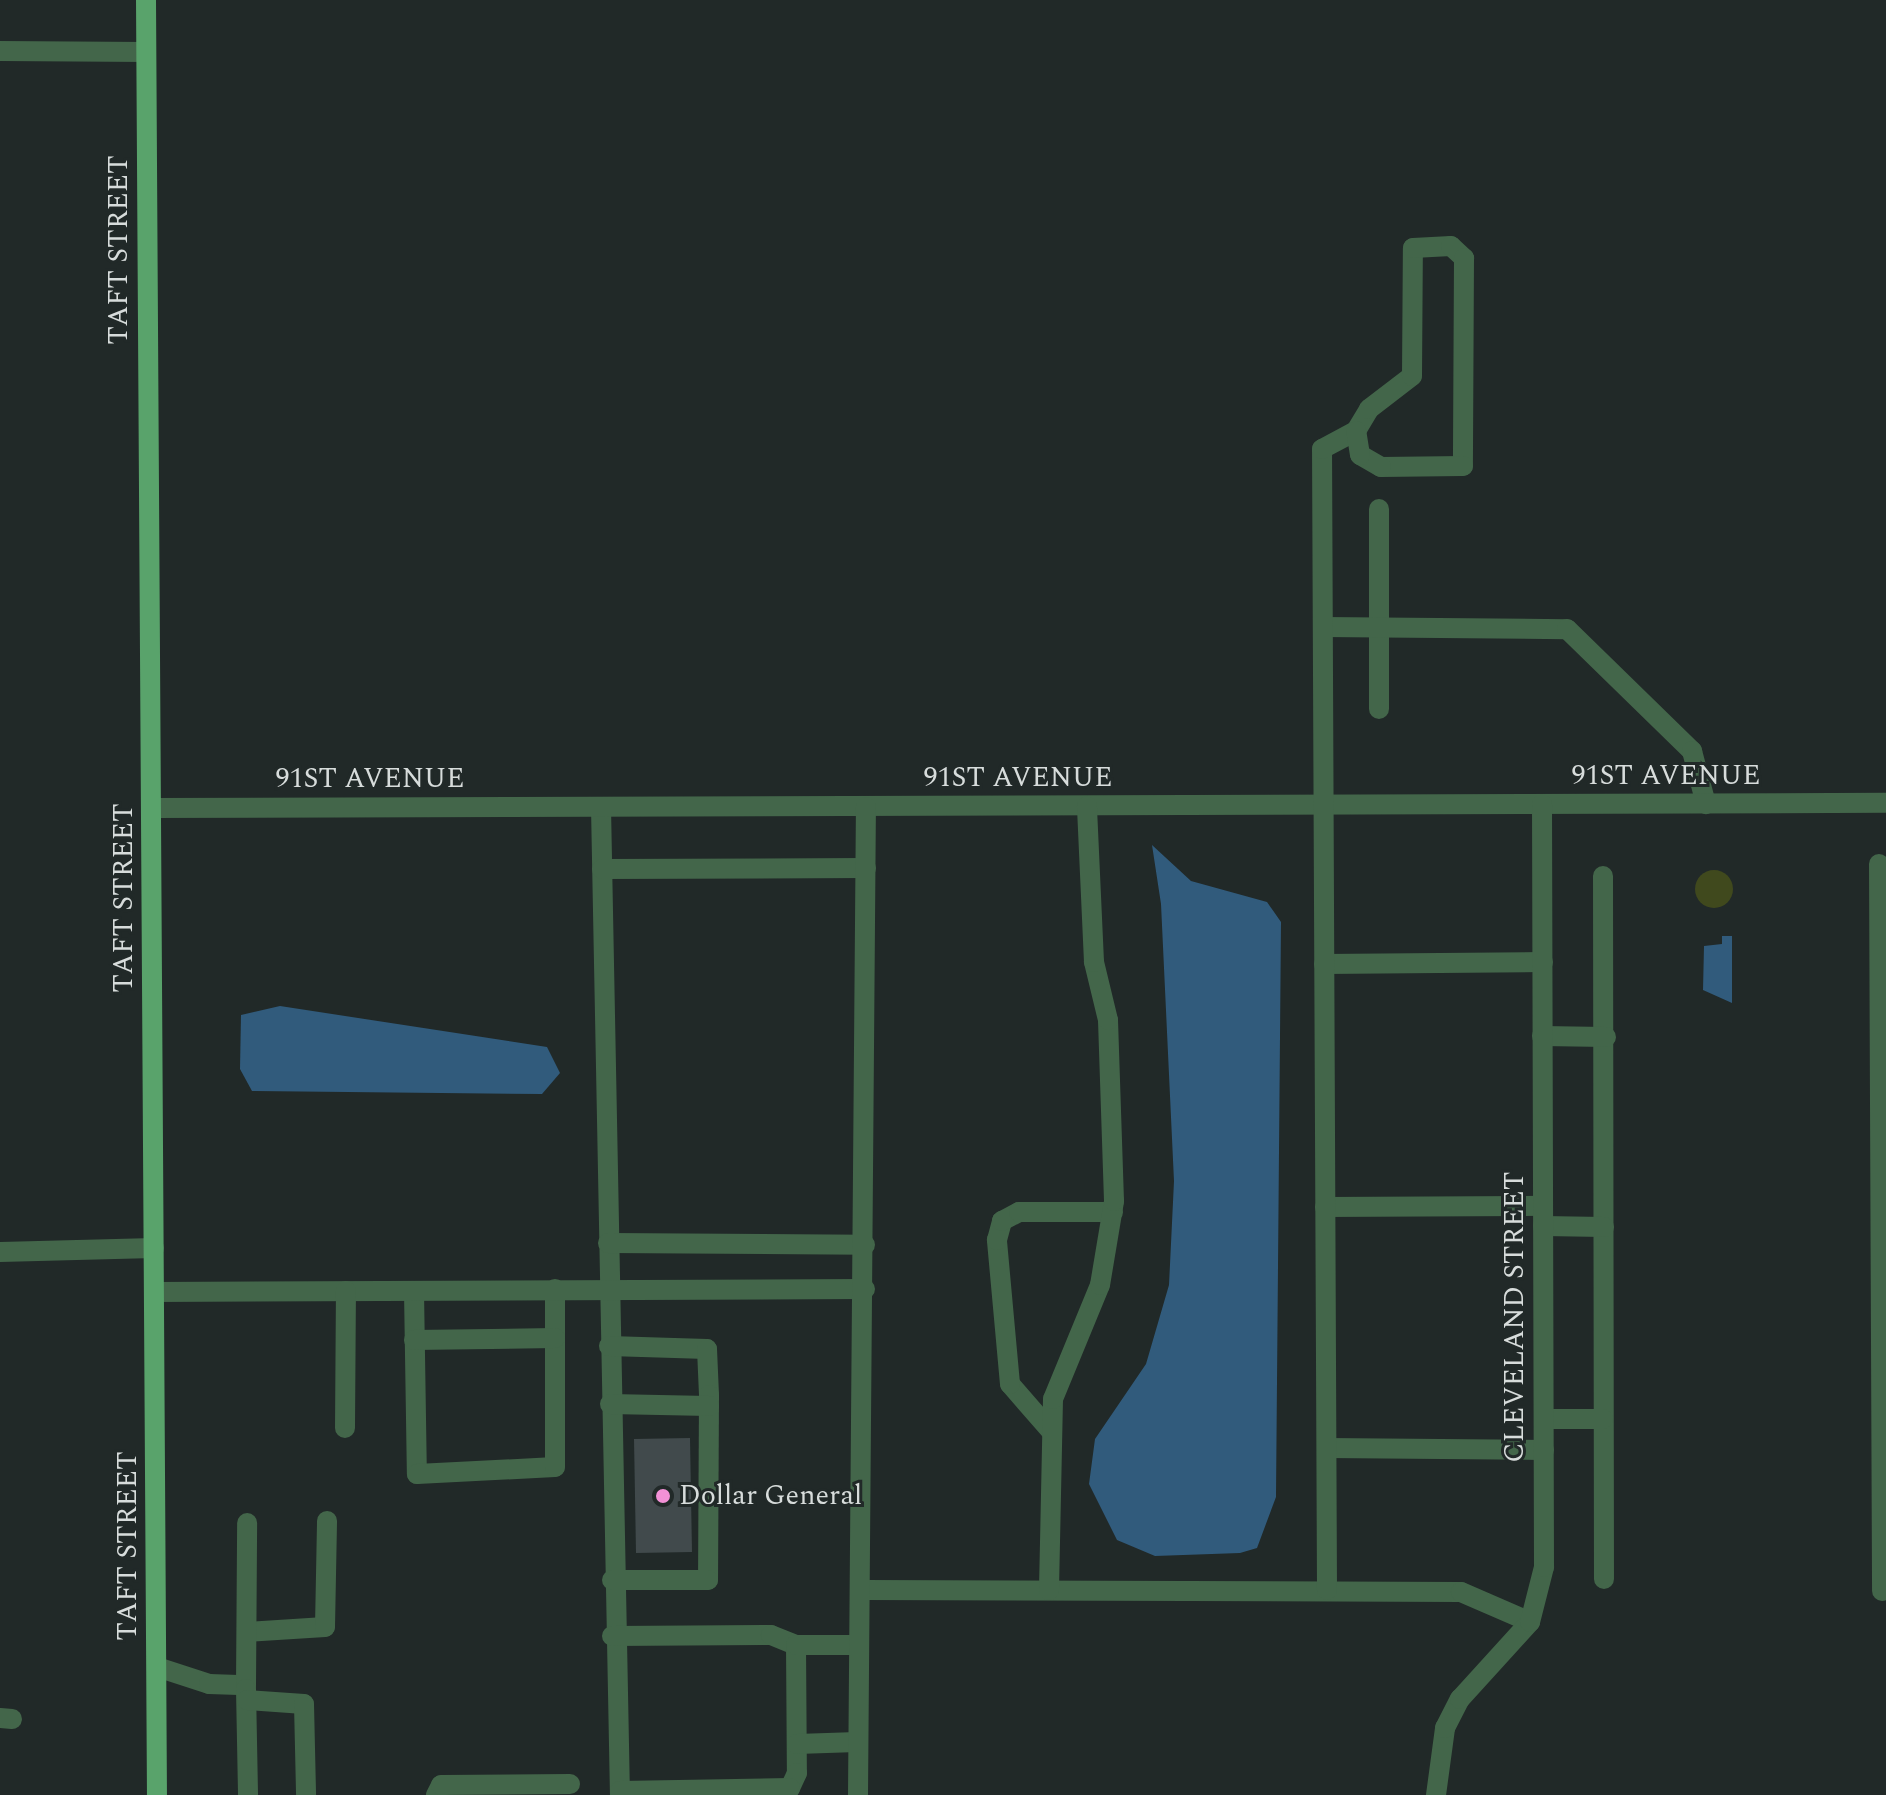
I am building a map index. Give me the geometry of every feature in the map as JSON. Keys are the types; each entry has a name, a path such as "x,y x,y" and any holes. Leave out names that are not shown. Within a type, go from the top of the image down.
{"main road":[{"name":"TAFT STREET","path":"146,0 157,1795"}],"street":[{"path":"0,51 146,52"},
{"path":"1327,1590 1322,449 1356,431 1369,409 1412,376 1413,248 1451,246 1464,258 1463,466 1381,467 1360,455 1356,431"},
{"path":"1379,509 1379,709"},
{"path":"1323,627 1567,629 1692,751 1706,804"},
{"name":"91ST AVENUE","path":"151,808 1886,803"},
{"name":"CLEVELAND STREET","path":"1436,1795 1445,1728 1455,1708 1530,1622 1544,1567 1542,804"},
{"path":"1049,1590 1053,1399 1100,1285 1113,1212 1108,1020 1094,962 1087,806"},
{"path":"601,807 612,1636 620,1793 790,1788 797,1744 796,1645"},
{"path":"858,1795 859,1645 864,1590 866,807"},
{"path":"1879,864 1884,1427 1882,1591"},
{"path":"602,869 866,868"},
{"path":"1603,876 1606,1037 1604,1579"},
{"path":"1324,964 1543,962"},
{"path":"1542,1036 1606,1037"},
{"path":"1325,1207 1543,1216 1604,1227"},
{"path":"1050,1430 1010,1384 997,1240 1002,1221 1019,1212 1113,1212"},
{"path":"608,1243 865,1245"},
{"path":"0,1252 154,1248"},
{"path":"414,1291 413,1461 417,1474 446,1474 555,1467 555,1289"},
{"path":"155,1292 865,1289"},
{"path":"345,1428 346,1291"},
{"path":"414,1340 555,1338"},
{"path":"609,1346 707,1349 709,1406 708,1580 612,1580"},
{"path":"610,1404 709,1406"},
{"path":"1544,1419 1603,1419"},
{"path":"1327,1448 1544,1450"},
{"path":"247,1632 325,1627 327,1521"},
{"path":"247,1523 248,1795"},
{"path":"864,1590 1461,1592 1530,1622"},
{"path":"612,1636 771,1635 796,1645 859,1645"},
{"path":"157,1667 209,1684 304,1704 306,1795"},
{"path":"797,1744 857,1742"},
{"path":"436,1795 441,1785 570,1784"}],"green space":[{"path":"1714,870 1728,875 1733,889 1728,903 1714,908 1700,903 1695,889 1700,875"}],"water":[{"path":"1152,845 1191,881 1267,902 1281,922 1276,1497 1257,1548 1240,1553 1155,1556 1117,1540 1089,1484 1095,1439 1146,1364 1169,1285 1174,1181 1161,904"},
{"path":"1722,936 1732,936 1732,1003 1703,990 1704,946 1722,944"},
{"path":"280,1006 547,1047 560,1073 542,1094 252,1091 240,1069 241,1015"}],"building":[{"name":"Dollar General","path":"690,1438 692,1552 636,1553 634,1439"}],"place":[{"name":"Dollar General","path":"663,1496"}]}
